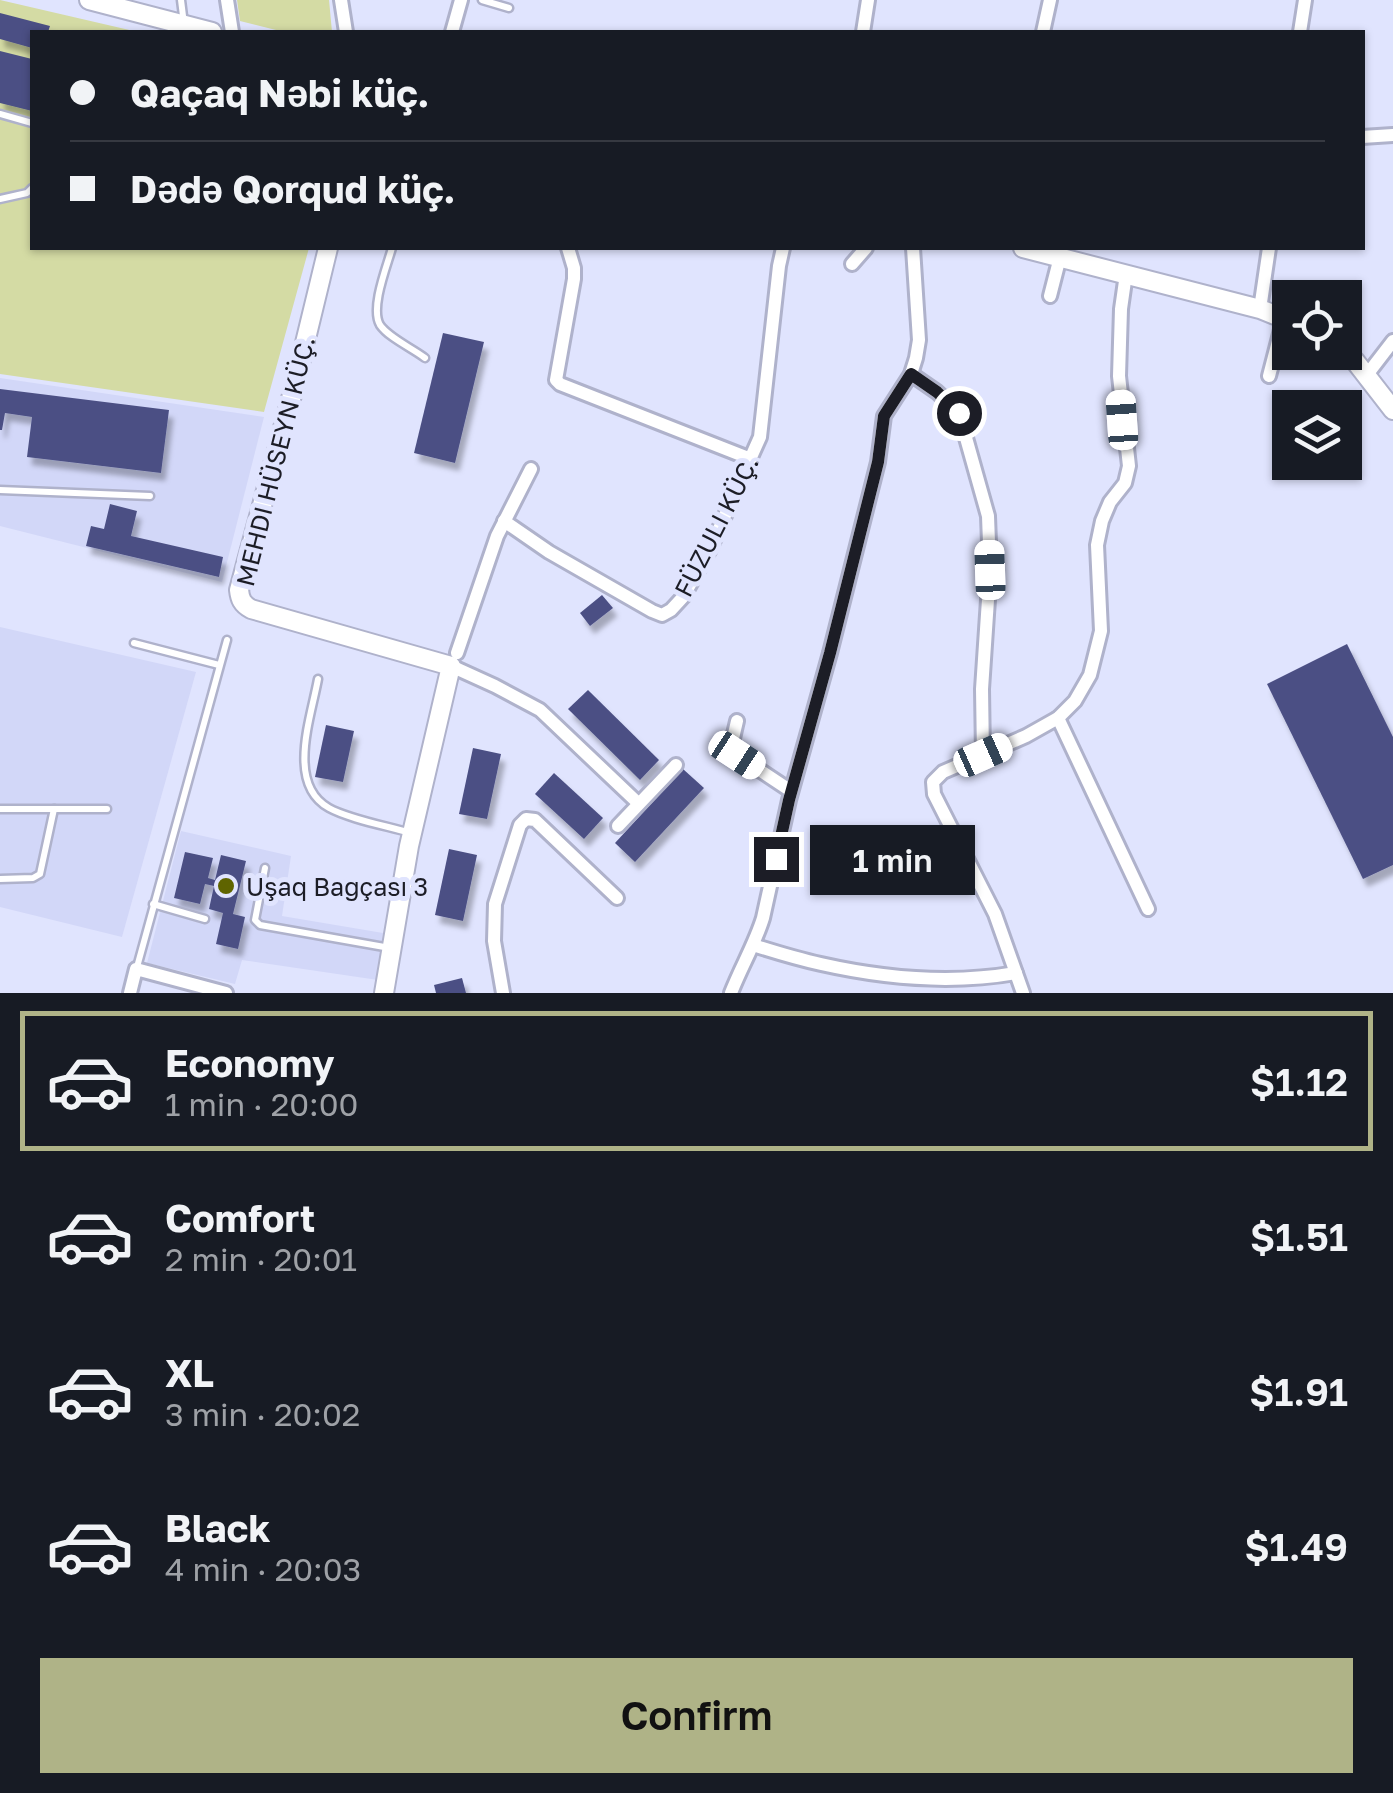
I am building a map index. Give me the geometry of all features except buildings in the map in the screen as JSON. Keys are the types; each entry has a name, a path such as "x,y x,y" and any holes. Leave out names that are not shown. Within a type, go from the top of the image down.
{"street":[{"path":"90,0 204,30"},
{"path":"227,0 232,30"},
{"path":"342,0 346,30"},
{"path":"453,30 461,0"},
{"path":"863,30 868,0"},
{"path":"1043,30 1050,0"},
{"path":"1300,30 1305,0"},
{"path":"1365,137 1393,135"},
{"name":"MEHDI HÜSEYN KÜÇ.","path":"328,250 240,600 251,609 454,660"},
{"path":"569,250 574,279 556,380 751,459"},
{"name":"FÜZULI KÜÇ.","path":"504,521 652,612 662,615 671,610 683,597 710,549 760,437 783,250"},
{"path":"852,264 864,250"},
{"path":"732,993 763,918 791,791 878,462 884,416 911,374 918,340 913,250"},
{"path":"1032,250 1272,314"},
{"path":"1260,309 1269,250"},
{"path":"1050,296 1060,257"},
{"path":"1023,993 995,914 934,794 933,782 943,772 1058,718 1076,701 1090,675 1100,631 1097,545 1102,521 1125,483 1129,466 1119,376 1126,274"},
{"path":"1366,376 1393,341"},
{"path":"1269,376 1272,367"},
{"path":"1360,370 1393,410"},
{"path":"911,374 959,413 988,516 990,570 982,688 983,755"},
{"path":"384,993 412,834 454,660 504,521 531,469"},
{"path":"454,660 540,710 638,803"},
{"path":"1058,718 1148,910"},
{"path":"737,721 731,747 737,755 791,791"},
{"path":"618,826 676,765"},
{"path":"502,993 494,942 496,904 520,825 526,819 536,820 617,898"},
{"path":"753,946 822,965 889,974 962,979 1016,974"},
{"path":"130,993 136,969 226,993"}],"lane":[{"path":"181,0 184,25"},
{"path":"482,0 509,8"},
{"path":"0,114 30,122"},
{"path":"0,200 30,190"},
{"path":"391,250 378,298 377,318 382,328 425,358"},
{"path":"0,490 150,496"},
{"path":"136,969 227,640"},
{"path":"134,643 220,665"},
{"path":"318,679 304,758 305,777 314,796 331,810 412,834"},
{"path":"0,809 107,810"},
{"path":"0,879 33,878 40,874 54,809"},
{"path":"265,868 254,920 260,925 392,948"},
{"path":"153,904 205,918"}],"shaded area":[{"path":"0,378 264,417 222,582 0,526"},
{"path":"0,627 196,672 122,937 0,907"},
{"name":"Uşaq Bağçası 3","path":"181,831 291,856 282,916 383,933 378,980 242,960 235,984 147,963"}],"green space":[{"path":"0,0 129,30 30,30 30,250 308,250 264,412 0,374"},
{"path":"237,0 329,0 332,30 276,30 240,21"}],"place":[{"name":"Uşaq Bağçası 3","path":"226,886"}],"route":[{"path":"776,859 878,462 884,416 911,374 959,413"}]}
